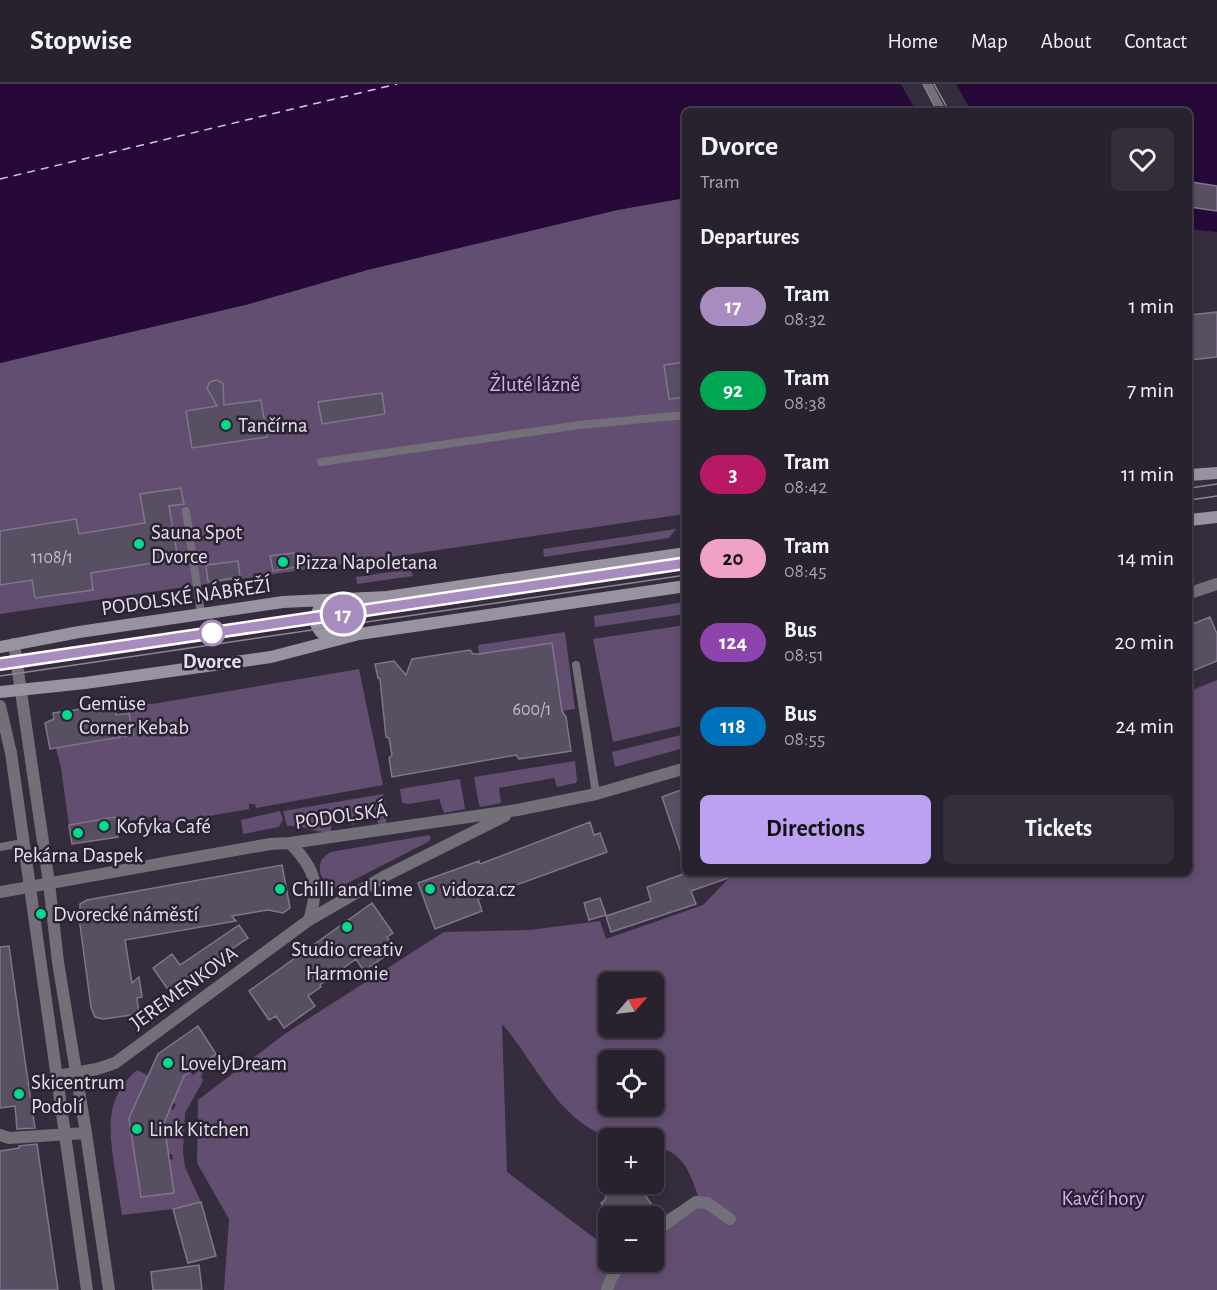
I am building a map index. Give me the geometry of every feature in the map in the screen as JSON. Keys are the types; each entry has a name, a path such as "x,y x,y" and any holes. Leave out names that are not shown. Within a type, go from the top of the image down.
{"main road":[{"path":"1192,475 1217,472"},
{"path":"1192,520 1217,517"},
{"name":"PODOLSKÉ NÁBŘEŽÍ","path":"0,648 283,602 387,597 682,554"},
{"path":"0,692 85,683 271,657 359,634 682,587"},
{"path":"337,599 321,606 317,611 315,622 318,630 325,636 343,638"}],"street":[{"path":"1194,592 1217,584"},
{"path":"14,644 49,883 58,962 109,1290"},
{"path":"0,706 10,753 30,887 87,1290"},
{"name":"PODOLSKÁ","path":"0,892 270,844 517,810 596,794 682,769"},
{"name":"JEREMENKOVA","path":"57,1076 97,1069 115,1063 309,920 387,875 517,810"},
{"path":"290,843 306,859 314,877 316,899 309,920"},
{"path":"0,1135 9,1138 86,1133"},
{"path":"664,1225 696,1202 707,1203 730,1219"},
{"path":"607,1290 615,1272"}],"lane":[{"path":"928,84 940,108"},
{"path":"321,462 580,425 682,415"},
{"path":"186,511 201,614"},
{"path":"576,665 596,794"},
{"path":"0,846 23,843"}],"green space":[{"name":"Žluté lázně","path":"682,199 682,514 0,614 0,363 249,304 367,270 617,210"},
{"path":"676,529 669,538 544,557 543,549"},
{"path":"411,569 413,576 357,584 356,577"},
{"path":"682,602 682,614 595,627 594,616"},
{"path":"682,625 682,726 613,742 593,639"},
{"path":"565,632 575,709 562,711 552,643 479,654 478,645"},
{"path":"359,669 383,785 256,808 255,804 249,804 249,809 159,825 157,816 123,822 124,830 117,831 114,817 69,825 56,748 133,735 128,703 152,704"},
{"name":"Kavčí hory","path":"1217,680 1217,1290 224,1290 229,1219 197,1163 198,1100 286,1033 444,932 530,930 600,921 606,939 703,905 731,876 1192,876 1192,690","holes":["502,1024 551,1092 580,1122 598,1132 598,1128 664,1128 664,1149 678,1157 684,1164 698,1196 664,1215 664,1272 598,1272 598,1241 507,1172"]},
{"path":"682,735 682,749 615,767 612,752"},
{"path":"575,761 576,783 557,787 554,778 499,788 501,803 481,807 479,805 474,777"},
{"path":"460,779 465,809 444,813 439,799 402,803 400,789"},
{"path":"383,794 386,823 378,824 374,808 356,811 357,821 353,825 349,822 348,812 331,815 331,832 320,832 298,826 287,826 283,811"},
{"path":"280,811 283,819 279,827 243,834 241,820"},
{"path":"429,835 431,838 428,842 338,888 329,885 320,873 323,858 331,852"},
{"path":"216,1054 201,1076 203,1081 185,1113 183,1152 185,1167 201,1202 173,1209 122,1215 112,1151 111,1126 114,1102 119,1091 137,1070 149,1076 129,1118 140,1194 142,1197 174,1193 169,1160 173,1159 172,1154 168,1154 164,1123 170,1108 173,1110 176,1104 173,1103 184,1076 190,1072 193,1075 197,1072 195,1068"}],"shaded area":[{"path":"0,84 1217,84 1217,232 1192,229 1192,108 682,108 682,199 617,210 367,270 249,304 0,363"}],"pier":[{"path":"901,84 956,84 969,108 914,108"}],"building":[{"path":"1192,182 1217,186 1217,211 1192,207"},
{"path":"1217,312 1217,357 1192,360 1192,315"},
{"path":"682,363 682,397 669,399 664,365"},
{"path":"217,380 223,384 224,405 261,400 267,437 192,448 186,411 217,406 207,388 210,382"},
{"path":"382,393 385,414 322,424 318,402"},
{"path":"181,488 184,504 169,506 178,559 91,573 93,590 35,598 32,580 0,585 0,531 76,519 79,534 145,523 140,494"},
{"name":"Pizza Napoletana","path":"294,553 296,567 273,571 270,556"},
{"path":"238,561 240,577 208,582 206,565"},
{"path":"1210,617 1217,634 1217,661 1192,671 1192,624"},
{"path":"552,643 562,711 566,717 571,751 519,759 516,755 392,777 389,758 392,755 389,738 386,737 380,679 375,664 394,661 406,675 412,659 470,650 473,654 479,654"},
{"path":"103,706 103,708 115,706 116,715 129,713 133,735 50,749 45,723 54,719 53,713"},
{"path":"682,790 682,856 662,797"},
{"path":"115,817 118,837 72,844 69,825"},
{"path":"590,822 594,835 600,833 607,852 478,899 482,911 435,929 418,883 479,861 480,864"},
{"path":"282,865 290,908 283,913 268,910 232,916 236,921 125,940 132,983 139,977 142,997 137,998 139,1014 103,1019 95,1017 91,1007 80,925 80,904 87,900"},
{"path":"682,874 734,876 691,891 696,904 611,932 606,916 651,901 647,887"},
{"path":"600,898 606,915 589,920 584,903"},
{"path":"372,903 393,933 387,937 395,949 364,971 356,959 308,996 315,1006 284,1028 276,1016 269,1020 249,991"},
{"path":"239,925 248,938 169,991 153,968 172,954 180,965"},
{"path":"9,946 35,1128 17,1129 15,1106 0,1108 0,947"},
{"path":"198,1026 216,1054 184,1076 164,1123 174,1193 141,1197 129,1118 158,1054"},
{"path":"37,1144 58,1290 0,1290 0,1151"},
{"path":"606,1194 644,1194 652,1205 603,1206 601,1203 605,1200"},
{"path":"201,1202 216,1256 188,1263 173,1209"},
{"path":"199,1265 202,1290 153,1290 151,1272"}],"ferry route":[{"path":"0,179 397,84"}],"tram line":[{"path":"923,84 935,108"},
{"path":"934,84 947,108"},
{"path":"1192,488 1217,484"},
{"path":"1192,500 1217,496"},
{"path":"0,664 682,564"},
{"name":"17","path":"0,664 682,564"},
{"path":"0,676 682,576"}],"place":[{"name":"Tančírna","path":"226,425"},
{"name":"Sauna Spot Dvorce","path":"139,544"},
{"name":"Pizza Napoletana","path":"283,562"},
{"name":"Dvorce","path":"212,633"},
{"name":"Gemüse Corner Kebab","path":"67,715"},
{"name":"Kofyka Café","path":"104,826"},
{"name":"Pekárna Daspek","path":"78,833"},
{"name":"Chilli and Lime","path":"280,889"},
{"name":"vidoza.cz","path":"430,889"},
{"name":"Dvorecké náměstí","path":"41,914"},
{"name":"Studio creativ Harmonie","path":"347,927"},
{"name":"LovelyDream","path":"168,1063"},
{"name":"Skicentrum Podolí","path":"19,1094"},
{"name":"Link Kitchen","path":"137,1129"}]}
